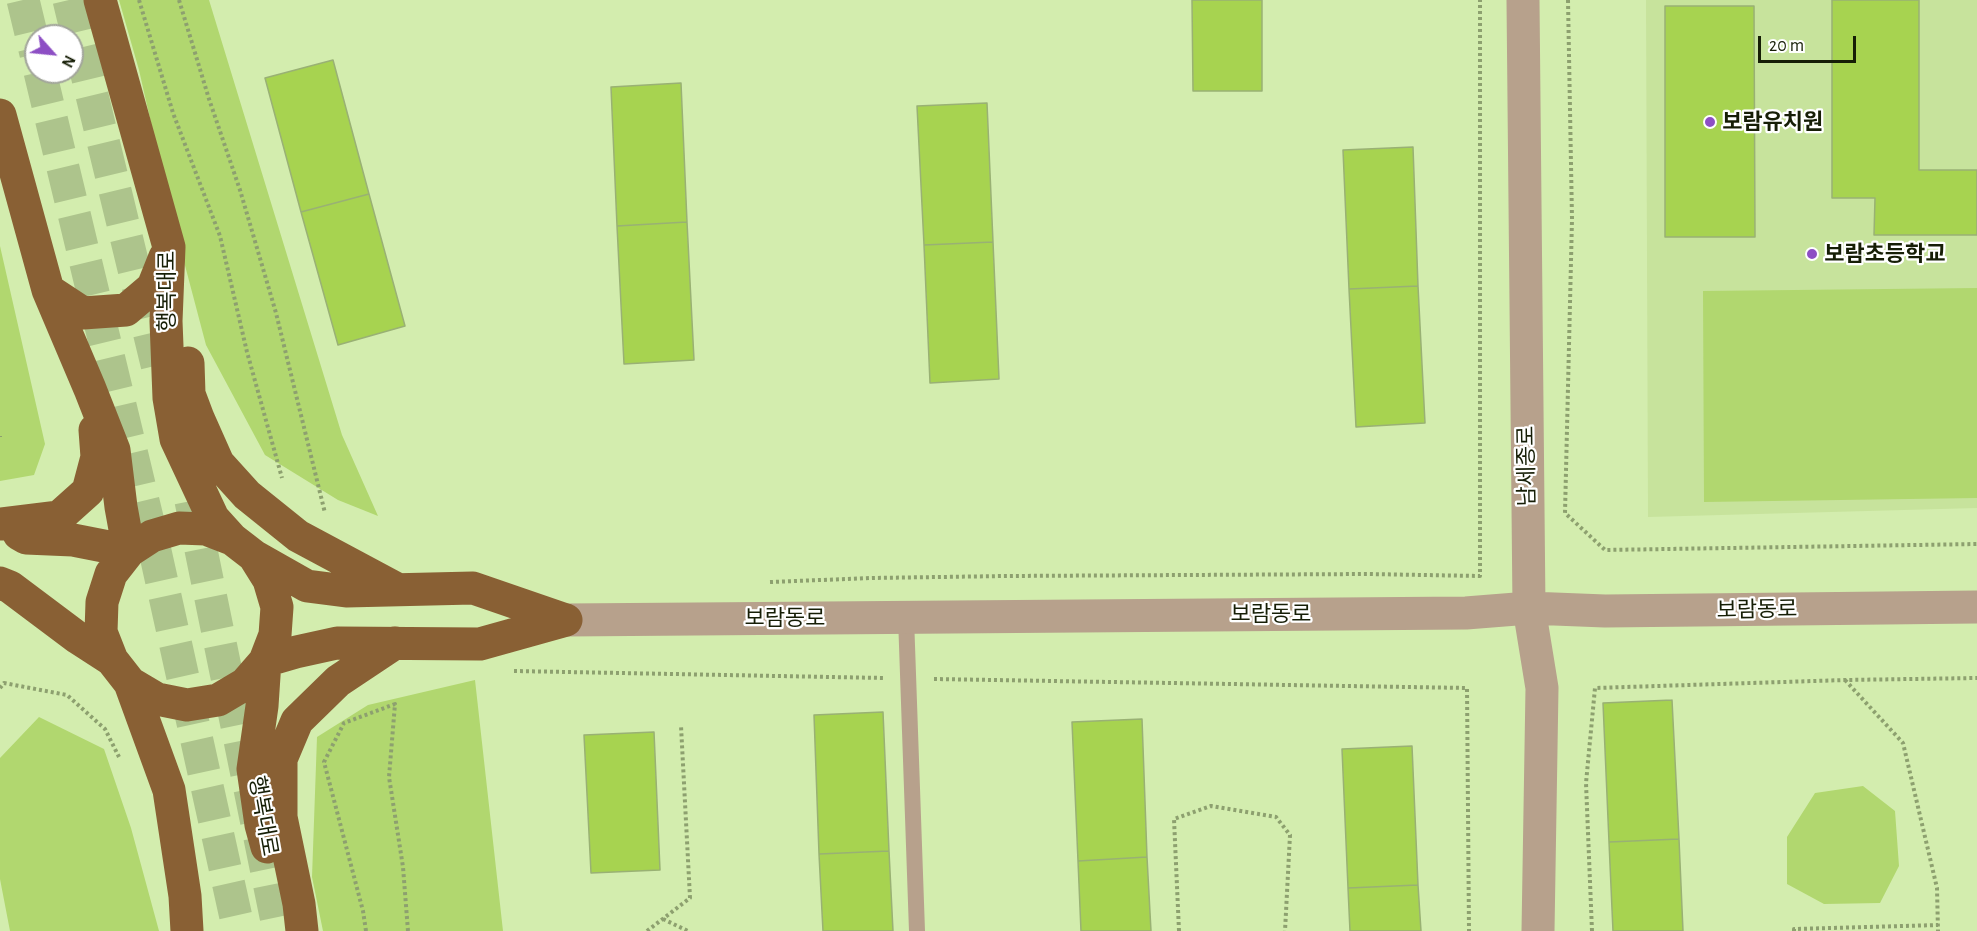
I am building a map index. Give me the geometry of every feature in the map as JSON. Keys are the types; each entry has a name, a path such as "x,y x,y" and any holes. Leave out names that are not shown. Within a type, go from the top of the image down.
{"highway":[{"name":"행복대로","path":"100,0 169,247 166,321 169,398 176,439 213,518 243,548"},
{"path":"0,115 48,290 114,450 129,551"},
{"path":"48,290 82,313 126,310 153,287 169,247"},
{"path":"169,247 186,316 189,394 218,463 247,495 298,537 397,589"},
{"path":"0,525 59,517 88,491 98,457 90,389"},
{"path":"0,525 26,538 73,540 129,551"},
{"path":"187,931 169,790 121,671 101,632 102,602 111,574 129,551 152,536 178,528 206,529 307,586 346,591 473,588 566,620"},
{"path":"3,585 78,638 157,699 187,705 218,700 244,684 265,661 275,635 277,607 269,580 243,548"},
{"path":"265,661 337,643 480,644 566,620"},
{"path":"302,931 299,904 281,817 280,759 297,720 338,681 395,644"},
{"name":"행복대로","path":"265,661 254,769 261,825 276,881 296,931"}],"street":[{"name":"남세종로","path":"1523,0 1530,608 1542,688 1538,931"},
{"name":"보람동로","path":"566,620 1466,613 1530,608 1605,611 1977,607"}],"lane":[{"path":"906,617 916,931"}],"path":[{"path":"140,0 173,113 220,236 247,352 280,475 285,485"},
{"path":"179,0 240,190 276,313 328,524"},
{"path":"766,583 872,578 1006,576 1367,574 1480,576 1480,0"},
{"path":"1568,0 1572,219 1565,513 1605,550 1977,544"},
{"path":"507,671 1467,688 1469,931"},
{"path":"1592,931 1586,783 1594,688 1977,678"},
{"path":"1845,680 1903,742 1937,888 1938,931"},
{"path":"0,688 4,683 67,695 105,729 121,761"},
{"path":"366,931 363,911 324,762 344,723 394,705 389,777 403,867 408,931"},
{"path":"647,931 690,898 681,726"},
{"path":"1179,931 1174,819 1211,806 1276,817 1290,835 1285,931"},
{"path":"663,919 688,931"},
{"path":"1794,931 1794,929 1938,925"}],"shaded area":[{"path":"119,0 209,0 342,435 378,516 338,500 265,455 206,345 173,220 139,70"},
{"name":"보람초등학교","path":"1646,0 1977,0 1977,508 1648,517"},
{"path":"0,246 45,444 34,475 0,481"},
{"path":"1977,288 1977,498 1704,502 1703,291"},
{"path":"475,680 503,931 323,931 312,877 317,737 368,705"},
{"path":"39,717 104,749 131,828 159,931 10,931 0,879 0,758"},
{"path":"1863,786 1895,811 1899,866 1880,903 1824,904 1787,884 1787,837 1815,793"}],"building":[{"path":"1192,0 1262,0 1262,91 1193,91"},
{"path":"1832,0 1919,0 1919,170 1977,170 1977,235 1874,235 1875,198 1832,198"},
{"name":"보람유치원","path":"1665,6 1754,6 1755,237 1665,237"},
{"path":"333,60 369,194 301,212 265,78"},
{"path":"681,83 687,222 617,226 611,87"},
{"path":"987,103 993,242 924,245 917,106"},
{"path":"1413,147 1418,286 1349,289 1343,150"},
{"path":"369,194 405,326 338,345 301,212"},
{"path":"687,222 694,360 624,364 617,226"},
{"path":"993,242 999,379 930,383 924,245"},
{"path":"1418,286 1425,423 1356,427 1349,289"},
{"path":"1672,700 1679,839 1609,842 1603,703"},
{"path":"883,712 889,851 819,854 814,715"},
{"path":"1142,719 1147,857 1078,861 1072,722"},
{"path":"654,732 660,870 591,873 584,735"},
{"path":"1412,746 1418,885 1348,888 1342,749"},
{"path":"1679,839 1683,931 1613,931 1609,842"},
{"path":"889,851 893,931 823,931 819,854"},
{"path":"1147,857 1151,931 1081,931 1078,861"},
{"path":"1418,885 1421,931 1350,931 1348,888"}],"tunnel":[{"path":"23,0 29,24"},
{"path":"69,0 161,381"},
{"path":"43,84 155,551 239,931"},
{"path":"191,501 279,931"}],"place":[{"name":"보람유치원","path":"1710,122"},
{"name":"보람초등학교","path":"1812,254"}]}
